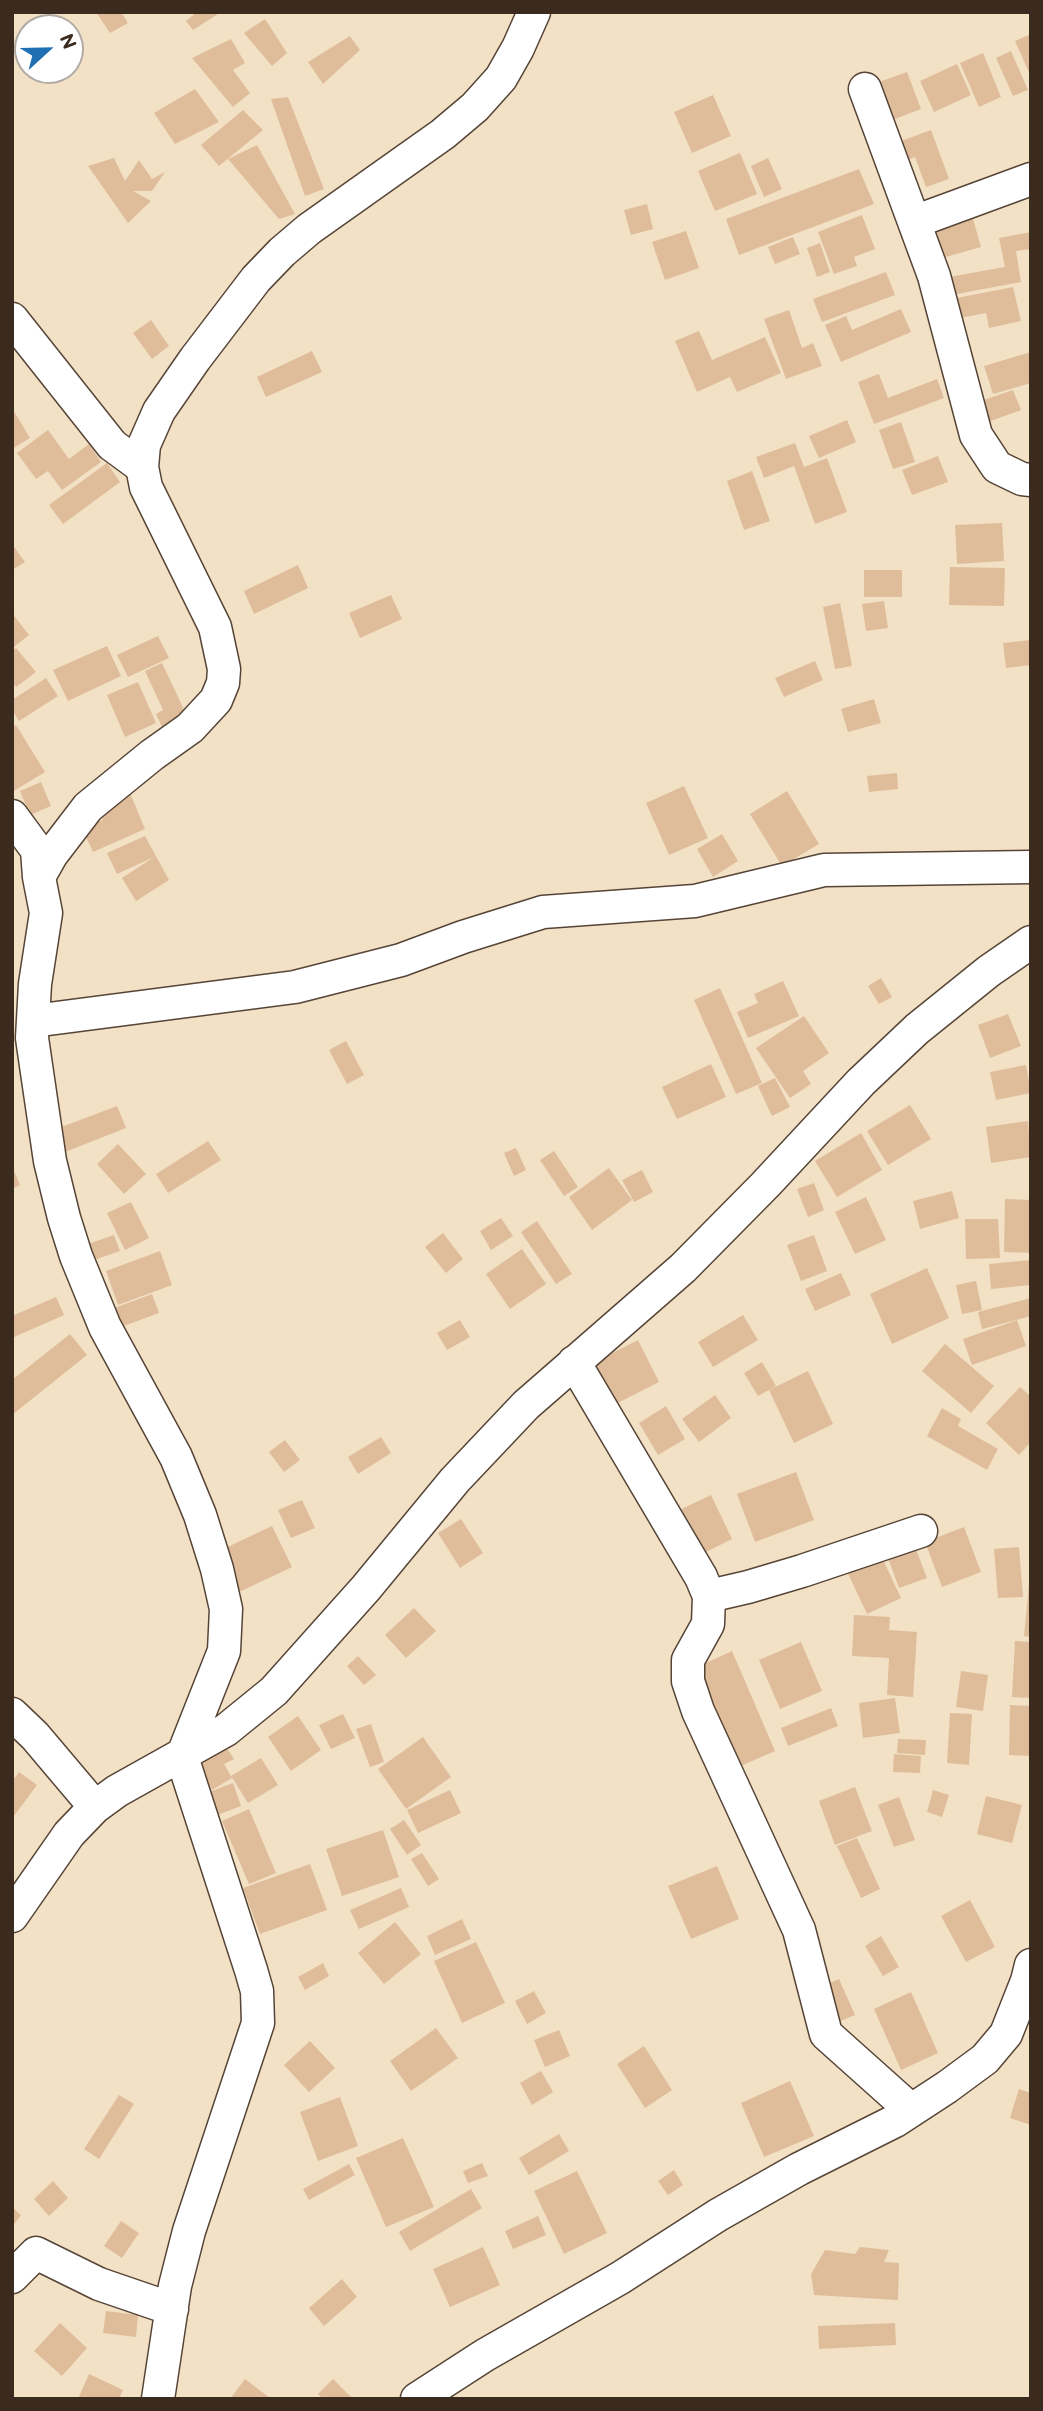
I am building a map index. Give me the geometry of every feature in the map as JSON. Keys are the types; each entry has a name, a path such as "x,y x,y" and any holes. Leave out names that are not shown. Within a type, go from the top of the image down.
{"street":[{"path":"39,877 52,854 88,807 190,728 216,701 223,683 224,669 215,627 146,487 142,467 144,444 159,411 256,279 282,252 309,229 443,134 475,107 501,78 534,12"},
{"path":"865,89 934,276 976,435 997,467 1022,479 1031,480"},
{"path":"914,222 1031,179"},
{"path":"12,320 113,444 142,467"},
{"path":"12,816 37,850 46,913 35,984 32,1038 50,1161 76,1256 105,1327 176,1457 200,1515 226,1609 224,1651 182,1757 251,1970 259,2008 258,2023 189,2231 176,2286 158,2399"},
{"path":"33,1021 295,987 401,960 543,912 695,901 824,870 1031,867"},
{"path":"12,1916 69,1834 95,1807 146,1774 182,1757 226,1730 274,1691 366,1588 455,1480 526,1405 683,1268 861,1082 917,1029 989,971 1031,942"},
{"path":"574,1362 701,1577 709,1596 708,1624 688,1660 688,1681 698,1711 799,1930 826,2034 911,2110"},
{"path":"709,1596 792,1575 921,1531"},
{"path":"12,1714 35,1736 95,1807"},
{"path":"417,2399 485,2354 620,2278 718,2215 911,2110 985,2059 1006,2034 1031,1965"},
{"path":"12,2277 36,2253 99,2284 172,2309"}],"building":[{"path":"96,12 121,12 128,23 110,33"},
{"path":"197,12 218,14 193,30 186,21"},
{"path":"265,19 287,53 272,66 244,33"},
{"path":"1031,34 1031,77 1015,41"},
{"path":"350,36 360,50 323,84 308,62"},
{"path":"231,39 245,63 233,70 250,93 233,107 192,58"},
{"path":"1011,51 1028,90 1013,96 996,58"},
{"path":"983,53 1001,97 979,107 960,63"},
{"path":"957,64 971,95 934,112 920,81"},
{"path":"907,72 921,109 882,124 868,86"},
{"path":"195,89 219,122 175,144 154,113"},
{"path":"713,95 731,136 692,153 674,112"},
{"path":"288,97 324,189 305,196 271,99"},
{"path":"243,110 263,130 219,166 201,145"},
{"path":"931,130 949,179 926,187 915,157 895,165 888,146"},
{"path":"257,145 295,214 279,219 228,159"},
{"path":"740,153 757,194 715,211 698,171"},
{"path":"114,158 125,181 139,160 152,179 165,172 152,191 133,191 151,201 128,223 88,166"},
{"path":"768,158 782,189 764,197 751,166"},
{"path":"859,169 874,204 739,255 726,219"},
{"path":"647,204 653,229 631,235 624,210"},
{"path":"971,212 981,247 935,260 925,225"},
{"path":"862,215 875,249 854,257 857,266 834,274 818,232"},
{"path":"686,231 699,268 665,280 652,242"},
{"path":"1031,232 1031,249 1016,251 1021,282 941,297 938,279 1005,267 999,238"},
{"path":"793,237 800,254 775,264 768,247"},
{"path":"820,243 830,272 817,277 807,248"},
{"path":"886,272 895,295 822,322 813,299"},
{"path":"1013,287 1021,321 989,328 986,313 950,320 946,300"},
{"path":"901,309 911,332 841,362 825,325 846,316 852,330"},
{"path":"789,310 802,348 813,343 822,366 786,379 764,319"},
{"path":"151,320 169,346 152,359 133,333"},
{"path":"699,331 712,360 765,337 781,373 737,392 730,377 697,392 675,341"},
{"path":"312,351 322,372 266,397 257,377"},
{"path":"1031,352 1031,383 993,394 984,366"},
{"path":"879,374 888,398 937,379 944,398 874,424 858,382"},
{"path":"1013,390 1021,410 980,425 972,404"},
{"path":"12,408 30,438 12,449"},
{"path":"847,420 856,442 819,458 809,436"},
{"path":"901,422 915,462 893,469 879,430"},
{"path":"48,430 69,459 89,444 101,462 62,490 48,471 36,479 17,453"},
{"path":"795,443 804,467 827,458 847,512 815,524 794,466 764,478 756,457"},
{"path":"938,456 948,482 912,495 902,470"},
{"path":"107,463 120,482 63,524 49,505"},
{"path":"752,471 770,521 744,530 727,481"},
{"path":"1002,523 1004,561 957,564 955,525"},
{"path":"12,544 25,562 12,570"},
{"path":"298,565 308,588 254,614 244,591"},
{"path":"950,567 1005,568 1004,606 949,605"},
{"path":"864,570 902,570 902,597 864,597"},
{"path":"391,595 402,619 360,638 349,613"},
{"path":"884,601 888,628 866,631 862,604"},
{"path":"840,603 852,666 835,669 823,607"},
{"path":"12,613 29,635 14,647 12,645"},
{"path":"158,636 169,658 128,677 117,655"},
{"path":"1031,640 1031,665 1006,668 1003,643"},
{"path":"107,646 121,676 68,701 53,670"},
{"path":"16,648 36,672 16,687 12,682 12,651"},
{"path":"815,661 823,680 784,697 775,678"},
{"path":"162,663 187,716 162,727 156,714 163,710 145,671"},
{"path":"46,678 58,696 19,721 12,710 12,700"},
{"path":"138,682 156,723 125,737 107,695"},
{"path":"874,699 881,723 848,732 841,709"},
{"path":"16,725 45,772 12,792 12,727"},
{"path":"897,773 898,789 869,792 867,776"},
{"path":"41,782 51,806 30,815 20,791"},
{"path":"684,786 708,838 669,855 646,803"},
{"path":"787,791 819,844 782,866 750,814"},
{"path":"130,793 145,829 93,852 82,828 103,820 97,807"},
{"path":"722,834 738,861 713,877 697,849"},
{"path":"145,836 169,880 136,901 122,878 154,857 117,874 107,853"},
{"path":"881,978 892,997 879,1004 868,986"},
{"path":"783,981 799,1016 748,1038 737,1012 758,1003 754,994"},
{"path":"720,988 762,1083 736,1094 694,1000"},
{"path":"1008,1014 1021,1046 990,1058 978,1025"},
{"path":"804,1016 829,1053 803,1071 811,1084 790,1098 756,1048"},
{"path":"346,1041 364,1075 347,1084 329,1050"},
{"path":"711,1064 726,1097 677,1119 662,1087"},
{"path":"1026,1065 1031,1093 996,1100 990,1072"},
{"path":"775,1078 790,1107 772,1116 758,1086"},
{"path":"910,1105 931,1139 888,1165 867,1131"},
{"path":"117,1106 126,1128 60,1154 51,1131"},
{"path":"1028,1121 1031,1157 991,1163 986,1127"},
{"path":"861,1133 882,1170 837,1197 815,1161"},
{"path":"208,1141 221,1160 168,1193 156,1174"},
{"path":"118,1144 146,1174 124,1194 97,1164"},
{"path":"516,1148 526,1170 514,1176 504,1153"},
{"path":"554,1151 578,1187 564,1196 540,1160"},
{"path":"12,1166 20,1185 12,1189"},
{"path":"609,1168 632,1200 592,1230 569,1197"},
{"path":"642,1170 653,1192 634,1202 622,1180"},
{"path":"814,1183 824,1210 808,1217 797,1189"},
{"path":"952,1191 959,1218 920,1229 913,1201"},
{"path":"866,1197 886,1240 855,1254 835,1212"},
{"path":"1005,1199 1031,1200 1031,1253 1004,1252"},
{"path":"131,1202 149,1238 125,1250 107,1213"},
{"path":"501,1218 513,1236 491,1250 480,1231"},
{"path":"965,1219 998,1219 1000,1258 966,1259"},
{"path":"537,1221 572,1274 556,1284 521,1232"},
{"path":"443,1233 463,1259 446,1273 425,1247"},
{"path":"114,1235 120,1251 94,1260 88,1244"},
{"path":"814,1235 827,1271 801,1281 787,1245"},
{"path":"522,1249 546,1284 510,1309 486,1274"},
{"path":"160,1251 172,1285 118,1305 106,1271"},
{"path":"1031,1260 1031,1285 991,1289 989,1264"},
{"path":"927,1268 949,1318 892,1344 870,1294"},
{"path":"841,1273 851,1295 815,1311 805,1289"},
{"path":"976,1281 982,1310 962,1314 956,1285"},
{"path":"152,1294 159,1313 116,1329 109,1310"},
{"path":"56,1297 64,1315 12,1338 12,1316"},
{"path":"1031,1298 1031,1316 982,1329 978,1312"},
{"path":"743,1315 758,1340 713,1367 698,1342"},
{"path":"460,1320 470,1337 447,1350 437,1333"},
{"path":"1017,1320 1026,1346 972,1365 963,1339"},
{"path":"70,1334 87,1355 12,1415 12,1380"},
{"path":"638,1340 659,1382 606,1409 585,1367"},
{"path":"945,1344 994,1386 971,1413 922,1371"},
{"path":"762,1362 776,1386 758,1396 744,1373"},
{"path":"808,1371 833,1424 794,1443 769,1390"},
{"path":"1020,1387 1031,1397 1031,1442 1019,1455 986,1423"},
{"path":"715,1395 731,1418 699,1442 682,1419"},
{"path":"666,1406 685,1439 658,1455 639,1423"},
{"path":"942,1408 961,1419 958,1426 998,1449 987,1470 927,1436"},
{"path":"381,1437 391,1453 358,1474 348,1457"},
{"path":"285,1440 300,1460 284,1472 269,1452"},
{"path":"796,1472 814,1520 755,1542 737,1494"},
{"path":"711,1495 732,1539 692,1559 671,1514"},
{"path":"302,1500 315,1528 291,1538 278,1510"},
{"path":"461,1519 483,1553 460,1568 438,1533"},
{"path":"272,1526 292,1567 235,1594 215,1553"},
{"path":"964,1527 981,1572 942,1587 925,1542"},
{"path":"912,1539 927,1578 899,1588 885,1550"},
{"path":"1019,1547 1023,1597 998,1598 994,1549"},
{"path":"879,1551 901,1598 867,1614 845,1567"},
{"path":"1031,1584 1031,1637 1024,1636"},
{"path":"414,1608 436,1631 406,1658 385,1635"},
{"path":"854,1615 890,1617 889,1630 917,1632 913,1697 887,1695 889,1658 852,1656"},
{"path":"1015,1641 1031,1642 1031,1698 1012,1697"},
{"path":"801,1642 822,1691 780,1709 759,1660"},
{"path":"732,1651 775,1751 736,1768 693,1669"},
{"path":"358,1656 376,1675 364,1685 347,1666"},
{"path":"961,1671 988,1675 983,1711 956,1707"},
{"path":"895,1698 900,1733 863,1738 859,1703"},
{"path":"1010,1705 1031,1706 1031,1756 1009,1755"},
{"path":"831,1708 838,1726 788,1746 781,1728"},
{"path":"950,1713 972,1714 969,1765 947,1763"},
{"path":"343,1714 355,1738 331,1749 319,1725"},
{"path":"298,1716 321,1750 291,1771 268,1737"},
{"path":"371,1724 384,1762 370,1767 356,1729"},
{"path":"423,1737 451,1777 406,1809 378,1769"},
{"path":"898,1739 926,1740 925,1755 897,1753"},
{"path":"226,1747 234,1759 224,1764 232,1778 212,1790 197,1764"},
{"path":"894,1754 921,1756 920,1773 893,1772"},
{"path":"261,1758 278,1785 248,1803 231,1776"},
{"path":"19,1772 37,1785 14,1816 12,1782"},
{"path":"233,1783 241,1806 212,1817 204,1794"},
{"path":"855,1787 872,1831 835,1845 819,1801"},
{"path":"450,1790 461,1813 418,1833 407,1810"},
{"path":"933,1790 949,1795 942,1817 927,1812"},
{"path":"986,1796 1022,1805 1012,1843 977,1834"},
{"path":"899,1797 915,1840 894,1847 878,1805"},
{"path":"249,1809 276,1873 249,1884 222,1821"},
{"path":"404,1820 421,1845 407,1855 390,1829"},
{"path":"383,1830 399,1877 342,1896 326,1849"},
{"path":"857,1838 880,1889 861,1898 837,1846"},
{"path":"422,1853 439,1879 428,1886 411,1859"},
{"path":"310,1864 327,1910 260,1934 243,1888"},
{"path":"717,1866 739,1919 691,1939 668,1886"},
{"path":"401,1888 409,1907 359,1929 350,1910"},
{"path":"970,1900 995,1947 966,1962 941,1916"},
{"path":"462,1919 471,1939 435,1955 427,1936"},
{"path":"395,1922 421,1954 384,1984 358,1953"},
{"path":"881,1936 899,1967 883,1976 865,1946"},
{"path":"476,1942 505,2003 462,2023 434,1961"},
{"path":"323,1963 329,1976 305,1990 298,1977"},
{"path":"839,1979 855,2015 833,2024 818,1988"},
{"path":"534,1991 546,2013 527,2024 515,2001"},
{"path":"911,1992 938,2053 901,2070 874,2009"},
{"path":"436,2028 458,2058 411,2091 390,2061"},
{"path":"559,2030 570,2056 545,2067 534,2040"},
{"path":"310,2041 335,2068 309,2092 284,2065"},
{"path":"644,2046 672,2090 645,2108 617,2064"},
{"path":"541,2071 553,2092 532,2105 520,2083"},
{"path":"790,2081 814,2136 764,2157 741,2103"},
{"path":"1019,2089 1031,2093 1031,2125 1010,2118"},
{"path":"119,2095 134,2104 99,2159 84,2149"},
{"path":"340,2097 358,2146 318,2161 300,2112"},
{"path":"559,2134 569,2151 529,2175 519,2158"},
{"path":"403,2138 434,2207 386,2227 356,2158"},
{"path":"482,2163 488,2176 468,2183 463,2171"},
{"path":"349,2164 355,2175 309,2200 303,2189"},
{"path":"674,2170 683,2185 668,2195 658,2181"},
{"path":"577,2171 607,2233 564,2254 534,2191"},
{"path":"53,2181 68,2198 49,2216 34,2199"},
{"path":"471,2189 482,2208 410,2251 399,2232"},
{"path":"12,2207 21,2215 12,2227"},
{"path":"538,2216 546,2235 513,2249 505,2231"},
{"path":"121,2221 139,2233 122,2258 104,2246"},
{"path":"483,2247 500,2285 450,2307 433,2269"},
{"path":"860,2247 889,2250 884,2262 899,2263 898,2300 814,2295 811,2274 825,2250 855,2254"},
{"path":"342,2279 357,2297 324,2326 309,2308"},
{"path":"106,2311 138,2315 136,2337 103,2333"},
{"path":"60,2323 87,2348 62,2376 34,2351"},
{"path":"895,2323 896,2345 819,2349 818,2326"},
{"path":"89,2374 123,2390 119,2399 78,2399"},
{"path":"245,2379 271,2399 230,2399"},
{"path":"333,2379 353,2399 323,2399 318,2394"}]}
